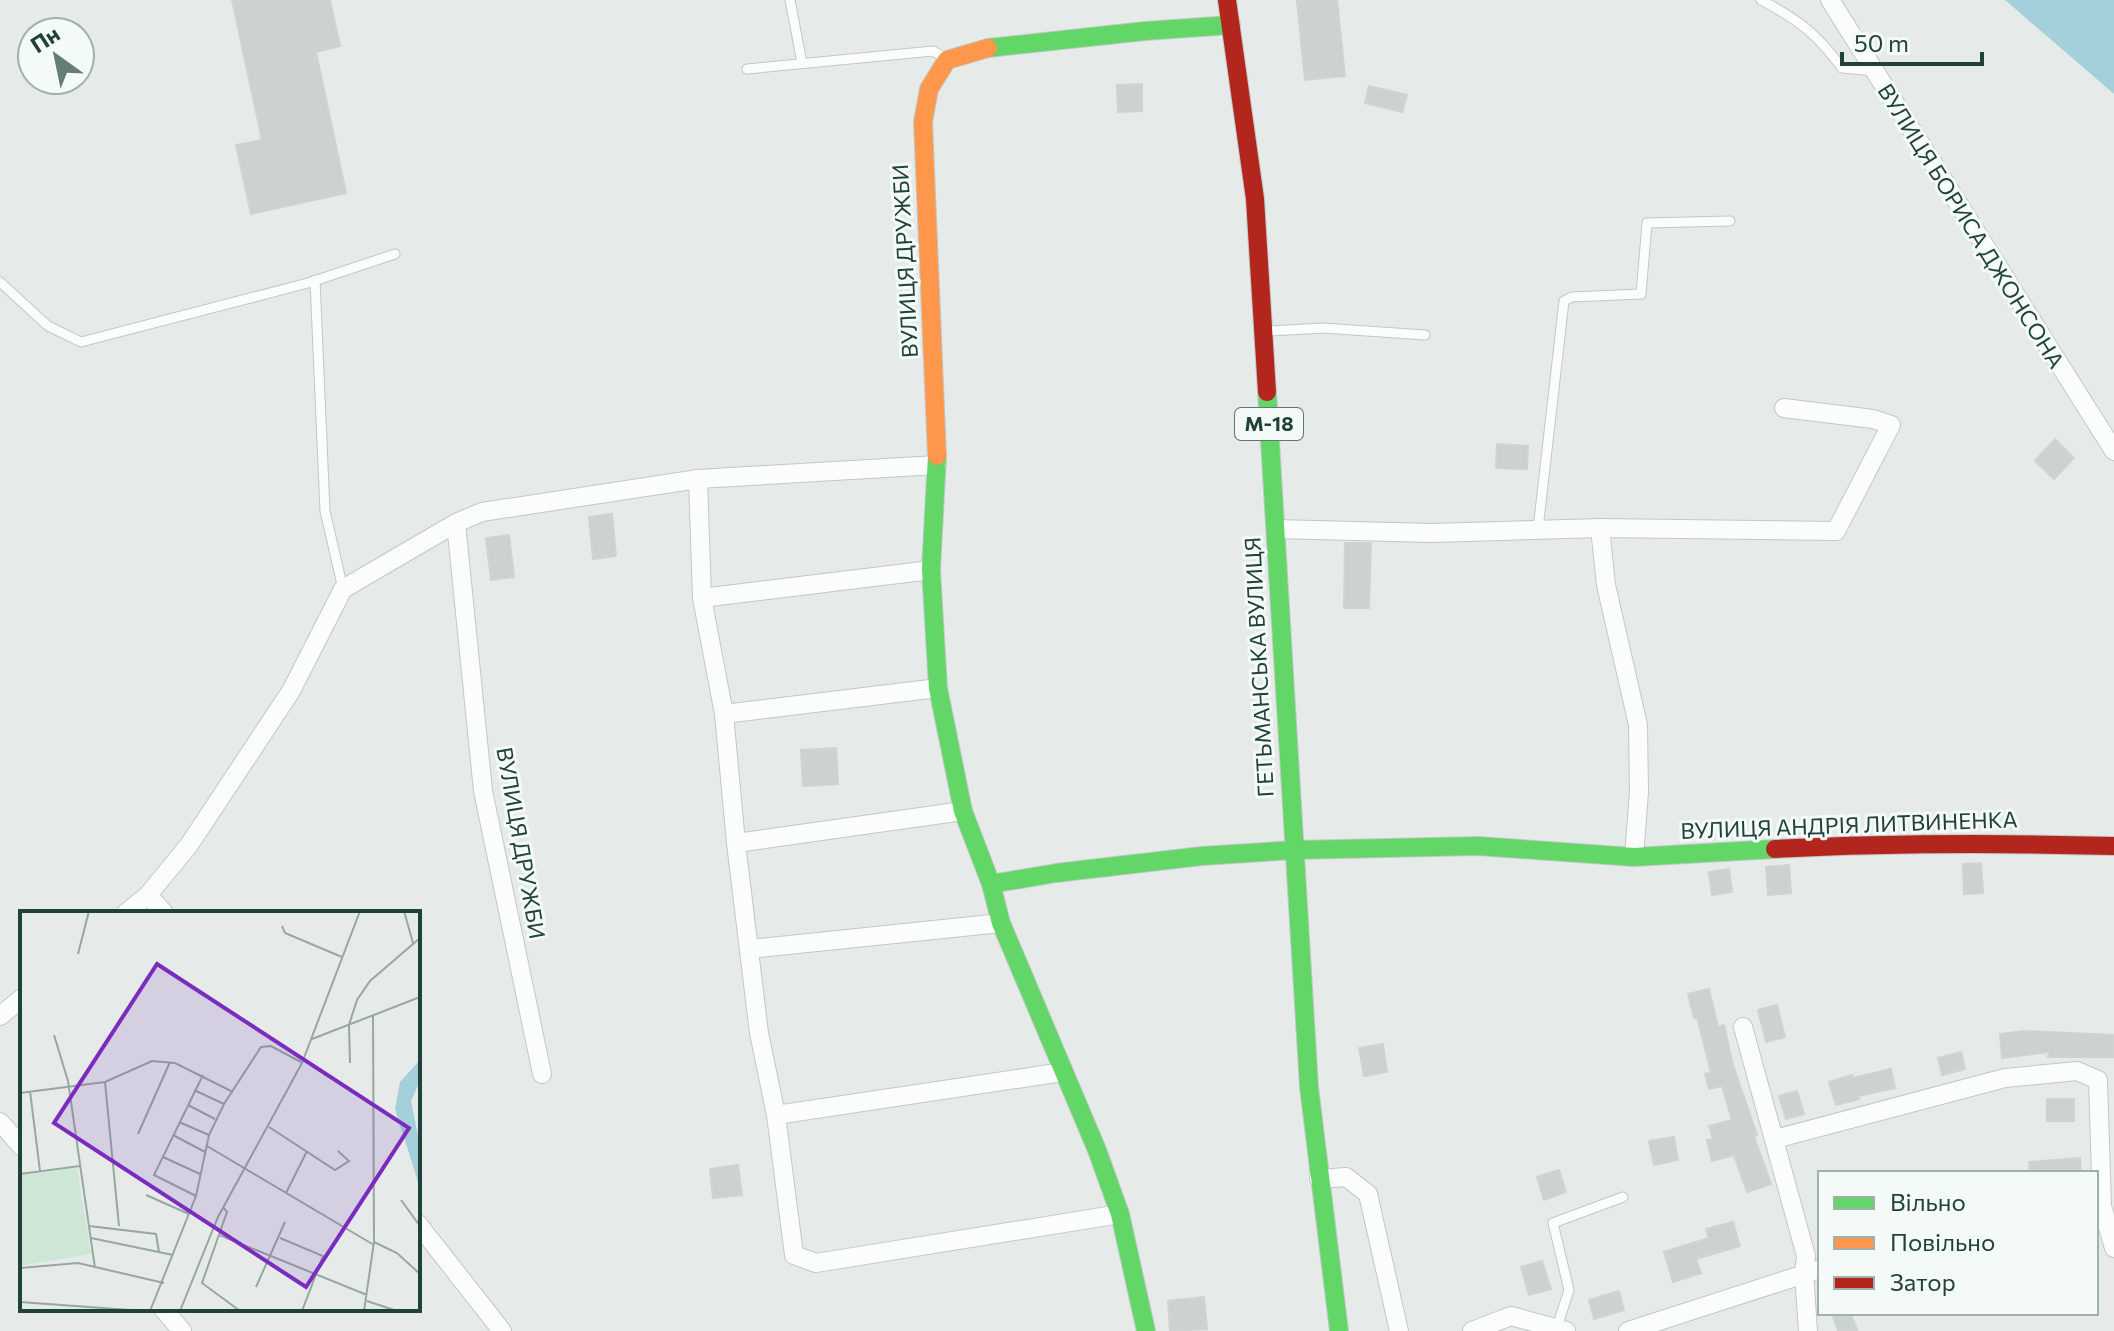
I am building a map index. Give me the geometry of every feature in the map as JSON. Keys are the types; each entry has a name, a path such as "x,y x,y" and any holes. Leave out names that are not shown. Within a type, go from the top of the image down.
{"main road":[{"name":"ГЕТЬМАНСЬКА ВУЛИЦЯ","path":"1227,0 1255,199 1309,1087 1339,1331"},
{"path":"947,60 986,48 1231,25"},
{"name":"ВУЛИЦЯ ДРУЖБИ","path":"947,60 929,89 923,122 937,465 931,570 938,688 963,811 991,884 1001,923 1097,1150 1120,1214 1146,1331"},
{"name":"ВУЛИЦЯ АНДРІЯ ЛИТВИНЕНКА","path":"991,884 1187,858 1294,850 1478,846 1634,857 1869,844 2114,846"}],"street":[{"name":"ВУЛИЦЯ БОРИСА ДЖОНСОНА","path":"1830,0 2114,451"},
{"path":"1276,529 1431,533 1600,528 1836,531 1891,425 1873,419 1784,408"},
{"path":"128,911 148,895 189,845 291,691 343,589 456,523 482,512 698,479 937,465"},
{"path":"698,479 702,598 724,714 759,1033 776,1115 794,1255 816,1263 1120,1214"},
{"name":"ВУЛИЦЯ ДРУЖБИ","path":"456,523 483,791 542,1074"},
{"path":"1600,528 1606,585 1638,725 1639,792 1634,857"},
{"path":"702,598 931,570"},
{"path":"724,714 938,688"},
{"path":"736,843 963,811"},
{"path":"148,895 162,911"},
{"path":"750,949 1001,923"},
{"path":"0,1016 20,1000"},
{"path":"1743,1027 1812,1271 1808,1331"},
{"path":"1775,1139 2005,1078 2077,1071 2098,1080 2104,1206 2114,1248"},
{"path":"776,1115 1063,1072"},
{"path":"0,1122 20,1145"},
{"path":"1319,1179 1346,1177 1368,1194 1399,1331"},
{"path":"420,1227 502,1331"},
{"path":"1628,1331 1812,1271"},
{"path":"165,1311 182,1331"},
{"path":"1472,1331 1511,1316 1561,1329"}],"lane":[{"path":"790,0 802,63"},
{"path":"1761,0 1790,15 1821,40 1842,68 1875,71"},
{"path":"747,69 933,51 947,60"},
{"path":"1538,529 1564,301 1572,297 1641,294 1647,223 1730,221"},
{"path":"0,282 48,326 81,342 315,280 395,254"},
{"path":"315,280 325,511 343,589"},
{"path":"1262,332 1323,328 1425,335"},
{"path":"1561,1329 1569,1290 1553,1223 1623,1197"}],"water":[{"path":"2005,0 2114,0 2114,94"}],"building":[{"path":"232,0 330,0 340,46 316,52 346,193 251,214 236,145 262,140"},
{"path":"1337,0 1345,76 1305,80 1297,1"},
{"path":"1142,84 1142,111 1118,112 1117,85"},
{"path":"1369,86 1407,95 1402,112 1365,103"},
{"path":"2055,439 2074,458 2054,479 2035,461"},
{"path":"1497,444 1528,446 1527,469 1496,468"},
{"path":"612,514 616,556 593,559 589,517"},
{"path":"509,535 514,577 491,580 486,538"},
{"path":"1345,543 1371,543 1369,608 1344,608"},
{"path":"836,748 838,784 803,786 801,750"},
{"path":"1981,863 1983,893 1964,894 1963,864"},
{"path":"1789,865 1791,893 1768,895 1766,867"},
{"path":"1729,869 1732,892 1712,895 1709,872"},
{"path":"1709,989 1718,1027 1724,1025 1733,1065 1771,1184 1747,1192 1734,1155 1712,1161 1707,1140 1713,1139 1709,1126 1732,1120 1722,1086 1709,1089 1705,1074 1711,1072 1688,994"},
{"path":"1777,1005 1785,1037 1766,1042 1758,1010"},
{"path":"2024,1031 2114,1035 2114,1057 2048,1057 2049,1052 2002,1058 2000,1034"},
{"path":"1383,1044 1387,1072 1364,1076 1359,1048"},
{"path":"1961,1052 1965,1069 1942,1075 1938,1058"},
{"path":"1891,1069 1895,1088 1858,1096 1859,1099 1836,1105 1829,1082"},
{"path":"1797,1091 1804,1114 1786,1119 1779,1096"},
{"path":"2047,1099 2074,1099 2074,1121 2047,1121"},
{"path":"1674,1137 1678,1160 1654,1165 1649,1141"},
{"path":"2080,1158 2081,1171 2030,1171 2029,1162"},
{"path":"738,1165 742,1195 713,1198 710,1169"},
{"path":"1559,1170 1566,1192 1544,1200 1537,1177"},
{"path":"1733,1222 1740,1246 1696,1259 1701,1273 1673,1282 1664,1252 1709,1238 1706,1229"},
{"path":"1542,1261 1551,1289 1529,1295 1521,1267"},
{"path":"1619,1291 1624,1310 1594,1319 1589,1300"},
{"path":"1204,1297 1207,1329 1170,1331 1168,1301"},
{"path":"1833,1315 1851,1315 1858,1331 1838,1331"}],"traffic: fast":[{"path":"988,48 1231,25"},
{"path":"1267,392 1309,1087 1339,1331"},
{"path":"937,456 931,570 938,688 963,811 991,884 1001,923 1097,1150 1120,1214 1146,1331"},
{"path":"991,884 1202,856 1294,850 1478,846 1634,857 1775,849"}],"traffic: slow":[{"path":"937,456 923,122 929,89 947,60 988,48"}],"traffic: jam":[{"path":"1227,0 1255,199 1267,392"},
{"path":"1775,849 1944,844 2114,846"}]}
